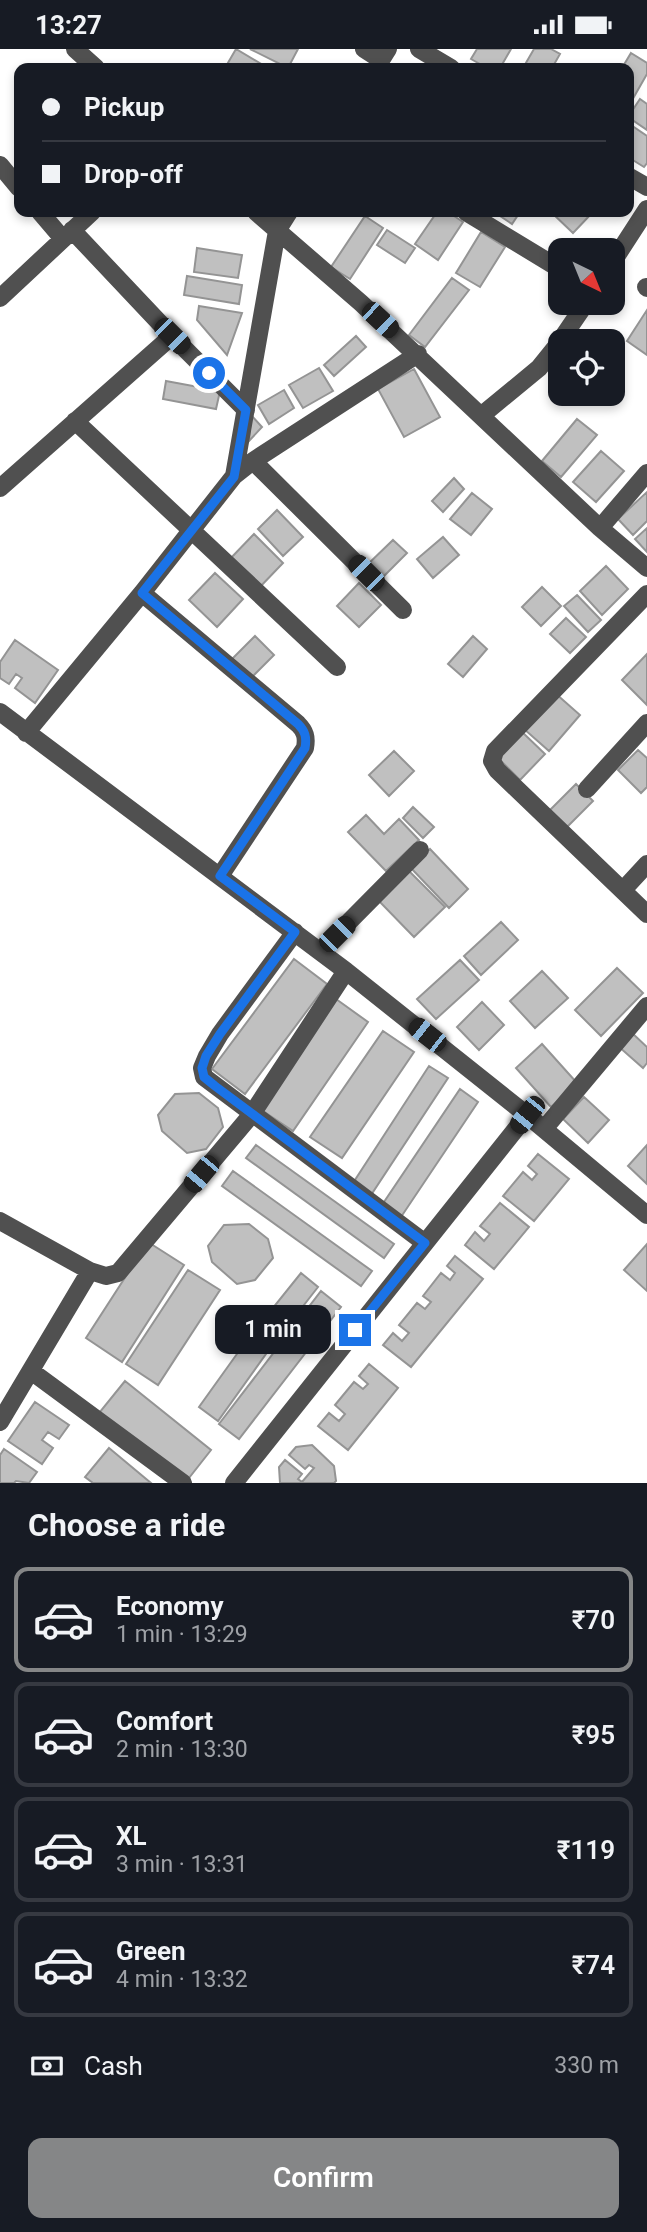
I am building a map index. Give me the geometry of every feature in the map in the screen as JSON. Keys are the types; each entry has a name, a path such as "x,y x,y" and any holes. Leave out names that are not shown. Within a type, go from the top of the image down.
{"street":[{"path":"75,49 90,63"},
{"path":"364,49 382,59"},
{"path":"419,49 443,63"},
{"path":"0,165 14,182"},
{"path":"625,243 647,209"},
{"path":"46,217 67,234 246,410"},
{"path":"0,298 86,217"},
{"path":"262,217 362,303 600,528 647,568"},
{"path":"234,477 277,231 286,217"},
{"path":"474,217 548,262"},
{"path":"0,488 172,336"},
{"path":"26,733 234,477 253,461 418,354"},
{"path":"482,415 539,368 548,356"},
{"path":"75,421 337,667"},
{"path":"253,461 403,610"},
{"path":"600,528 647,473"},
{"path":"142,593 298,724 307,739 305,748 220,876"},
{"path":"647,594 495,751 492,761 496,769 647,914"},
{"path":"0,712 346,971 527,1115 647,1215"},
{"path":"587,789 647,723"},
{"path":"320,951 420,849"},
{"path":"623,890 647,864"},
{"path":"295,932 206,1056 202,1068 204,1077 425,1243"},
{"path":"0,1221 90,1271 106,1276 118,1273 252,1114 346,971"},
{"path":"544,1129 647,1006"},
{"path":"234,1483 527,1115"},
{"path":"0,1422 90,1271"},
{"path":"31,1371 183,1483"}],"building":[{"path":"236,49 260,63 228,63"},
{"path":"250,49 298,49 291,63 278,63"},
{"path":"477,49 511,49 503,63 478,63 471,59"},
{"path":"534,49 551,49 560,54 555,63 526,63"},
{"path":"631,53 647,63 647,74 634,97 634,63 625,63"},
{"path":"640,99 647,104 647,130 634,121 634,108"},
{"path":"634,127 647,136 647,163 644,167 634,161"},
{"path":"364,217 383,228 350,279 331,267"},
{"path":"434,217 456,217 463,222 438,260 415,244"},
{"path":"502,217 517,217 512,224"},
{"path":"556,217 588,217 573,233"},
{"path":"387,230 415,248 405,263 377,245"},
{"path":"481,232 505,247 480,287 456,273"},
{"path":"197,248 242,255 238,278 194,272"},
{"path":"187,276 242,285 239,304 184,295"},
{"path":"452,278 469,290 425,347 409,335"},
{"path":"199,306 242,313 227,355 197,320"},
{"path":"647,310 647,355 627,341"},
{"path":"356,336 366,347 334,376 324,365"},
{"path":"319,368 333,391 303,408 289,385"},
{"path":"414,369 440,417 404,437 378,389"},
{"path":"166,381 220,391 216,409 163,399"},
{"path":"284,390 294,408 269,424 258,405"},
{"path":"251,415 262,427 249,441"},
{"path":"577,419 597,435 561,477 542,461"},
{"path":"601,451 624,471 596,502 573,482"},
{"path":"454,478 464,489 443,512 432,501"},
{"path":"647,492 647,521 633,535 618,519"},
{"path":"472,493 492,509 471,535 450,519"},
{"path":"277,510 303,537 283,556 258,529"},
{"path":"647,528 647,552 635,539"},
{"path":"254,534 283,563 258,589 228,561"},
{"path":"443,537 459,555 433,578 417,559"},
{"path":"393,540 407,553 380,580 366,566"},
{"path":"606,566 628,589 602,615 580,591"},
{"path":"215,573 243,599 217,627 189,600"},
{"path":"359,583 381,605 359,627 337,606"},
{"path":"542,587 561,606 541,626 522,607"},
{"path":"577,595 601,620 588,632 564,606"},
{"path":"566,618 586,637 570,653 550,634"},
{"path":"255,636 274,655 251,678 232,659"},
{"path":"473,636 487,649 463,677 448,664"},
{"path":"15,640 58,670 35,703 15,688 22,678 16,674 9,684 0,678 0,662"},
{"path":"647,654 647,705 622,680"},
{"path":"555,693 580,715 549,751 524,729"},
{"path":"520,730 545,754 520,780 496,756"},
{"path":"638,750 647,758 647,787 641,793 618,770"},
{"path":"394,751 414,771 389,796 369,775"},
{"path":"576,784 593,801 567,827 550,810"},
{"path":"413,807 434,827 423,838 403,818"},
{"path":"366,815 384,834 399,819 419,840 386,871 348,832"},
{"path":"430,849 468,889 449,908 410,867"},
{"path":"408,870 445,907 414,937 378,900"},
{"path":"501,922 518,940 481,975 464,956"},
{"path":"294,959 327,984 245,1094 212,1069"},
{"path":"460,960 479,980 436,1019 417,999"},
{"path":"617,968 643,993 601,1036 575,1010"},
{"path":"542,971 568,998 535,1028 510,1001"},
{"path":"336,999 368,1022 293,1131 260,1109"},
{"path":"482,1002 504,1025 479,1050 457,1027"},
{"path":"383,1031 414,1052 342,1158 310,1137"},
{"path":"631,1032 647,1047 647,1063 643,1068 618,1046"},
{"path":"542,1044 577,1083 551,1107 516,1068"},
{"path":"429,1066 448,1078 371,1195 353,1183"},
{"path":"460,1089 478,1102 401,1217 382,1205"},
{"path":"199,1093 218,1108 223,1127 206,1149 187,1153 162,1131 158,1115 175,1094"},
{"path":"584,1097 609,1120 588,1143 563,1119"},
{"path":"256,1145 394,1244 384,1258 246,1158"},
{"path":"647,1145 647,1184 628,1166"},
{"path":"538,1154 569,1179 534,1221 503,1196 523,1172 532,1180 537,1174 528,1166"},
{"path":"233,1171 372,1271 361,1286 222,1186"},
{"path":"500,1203 529,1227 494,1269 465,1245 475,1232 484,1241 490,1234 480,1226"},
{"path":"249,1224 268,1239 273,1258 255,1280 237,1284 212,1262 208,1246 224,1225"},
{"path":"148,1242 184,1265 122,1362 86,1338"},
{"path":"647,1244 647,1291 624,1270"},
{"path":"455,1256 483,1279 411,1367 383,1345 393,1333 402,1341 409,1333 399,1325 417,1303 425,1309 431,1302 423,1296 441,1273 450,1280 455,1273 447,1266"},
{"path":"188,1270 220,1290 158,1385 126,1364"},
{"path":"301,1273 318,1287 282,1333 264,1319"},
{"path":"321,1291 341,1307 239,1439 219,1424"},
{"path":"257,1326 276,1340 218,1421 199,1407"},
{"path":"369,1364 398,1388 348,1450 318,1426 329,1413 339,1421 345,1414 335,1405 354,1382 363,1389 368,1384 359,1376"},
{"path":"125,1381 211,1450 185,1483 99,1413"},
{"path":"35,1402 69,1425 59,1439 48,1432 42,1440 53,1448 42,1464 8,1441"},
{"path":"312,1445 334,1466 336,1481 280,1483 279,1467 285,1460 302,1474 298,1479 302,1482 314,1468 309,1465 305,1469 289,1455 296,1447"},
{"path":"109,1448 151,1483 93,1483 85,1477"},
{"path":"4,1449 37,1472 29,1483 0,1483 0,1455"}],"route":[{"path":"209,373 246,410 234,477 142,593 298,724 307,739 305,748 220,876 295,932 220,1034 202,1068 204,1077 215,1086 425,1243 355,1330"}]}
